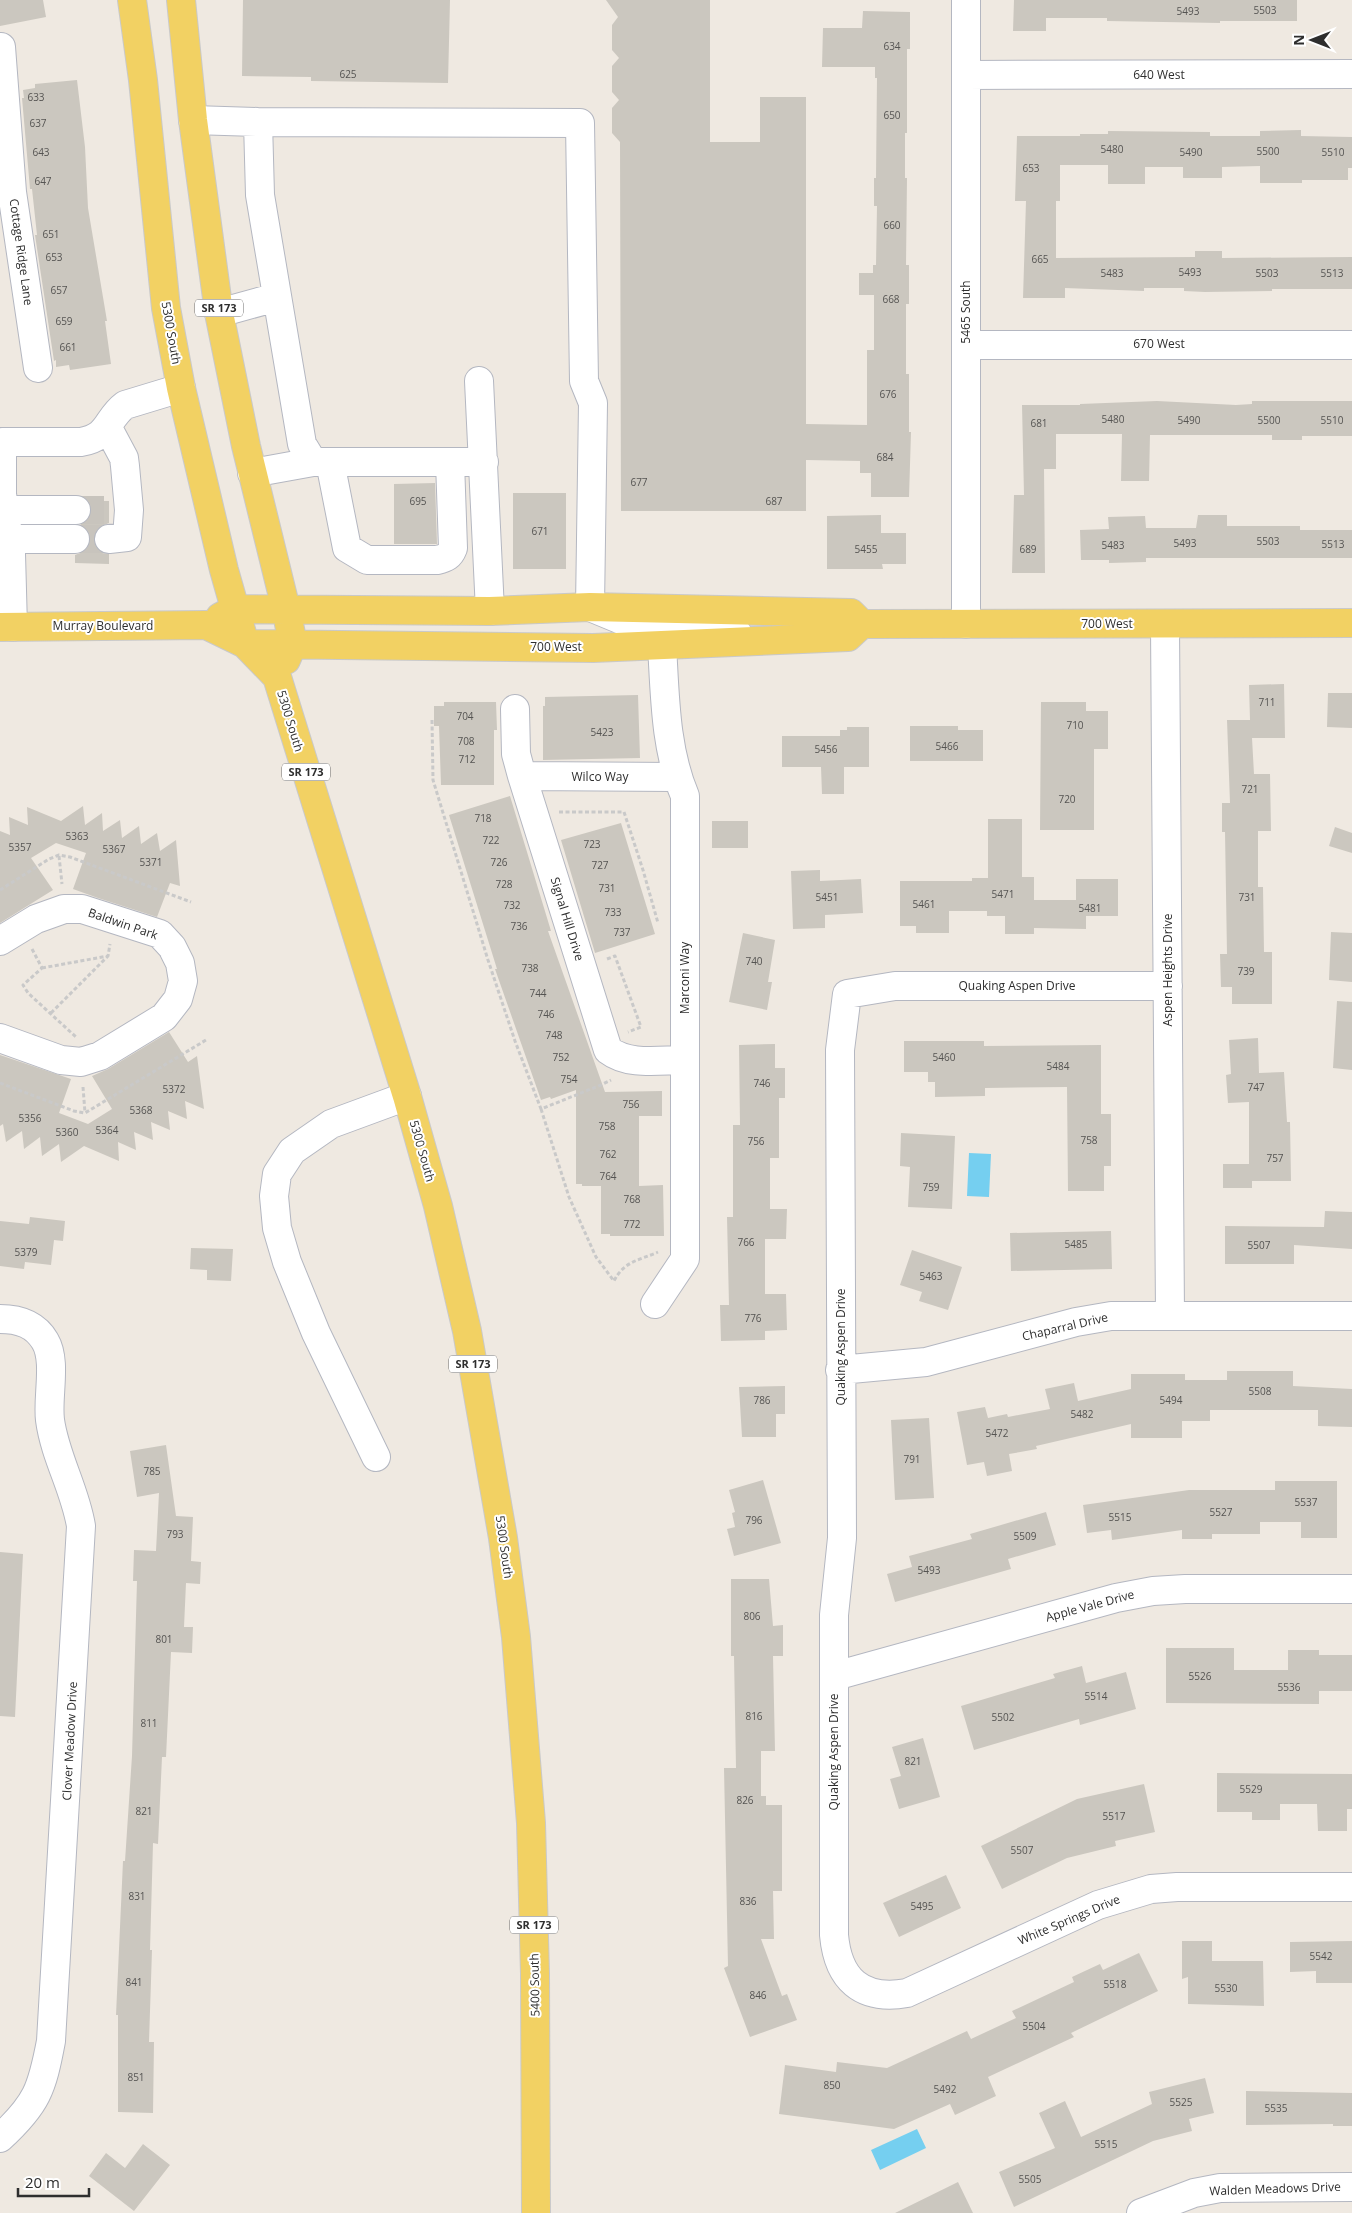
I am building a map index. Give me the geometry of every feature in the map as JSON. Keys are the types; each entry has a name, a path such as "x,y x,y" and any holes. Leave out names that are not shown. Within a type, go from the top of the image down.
{"main road":[{"name":"5300 South","path":"132,0 166,308 181,388 224,570 245,644 277,677 407,1096 438,1206 467,1331 503,1538 516,1637"},
{"name":"SR 173","path":"181,0 192,120 220,313 252,473 293,644"},
{"name":"700 West","path":"286,609 490,611 590,607 851,613 862,624"},
{"name":"Murray Boulevard","path":"206,625 235,609 286,609"},
{"name":"700 West","path":"245,644 565,648 848,637 862,624 1165,625 1352,623"},
{"name":"Murray Boulevard","path":"6,627 206,625 245,644"},
{"name":"5300 South","path":"277,677 293,644"},
{"name":"5400 South","path":"516,1637 530,1813 536,2213"}],"street":[{"name":"5465 South","path":"966,0 966,624"},
{"name":"Cottage Ridge Lane","path":"1,46 6,192 38,368"},
{"name":"640 West","path":"966,75 1352,74"},
{"path":"192,120 580,123 584,381 593,403 590,607 636,626 687,628 779,639"},
{"path":"258,122 260,195 302,444 322,462 347,548 367,560 437,560 451,554 453,548 450,462"},
{"path":"220,313 277,297"},
{"name":"670 West","path":"966,345 1352,344"},
{"path":"479,381 490,611"},
{"path":"6,627 11,554 2,494 2,442 81,442 93,440 108,428 119,409 125,405 181,388"},
{"path":"108,428 124,458 117,521"},
{"path":"252,473 322,462 484,462"},
{"path":"6,525 75,525"},
{"name":"Aspen Heights Drive","path":"1165,625 1170,1315"},
{"name":"Marconi Way","path":"655,1304 685,1259 685,796 677,777 670,748 665,704 662,644"},
{"name":"Signal Hill Drive","path":"515,710 516,754 522,776 608,1050 619,1058 636,1061 685,1060"},
{"name":"Wilco Way","path":"522,776 677,777"},
{"name":"Baldwin Park","path":"0,1038 61,1060 81,1062 100,1056 164,1018 178,999 183,981 180,962 172,947 160,934 82,909 64,909 36,919 10,935"},
{"name":"Quaking Aspen Drive","path":"885,1994 868,1991 857,1985 841,1967 836,1956 834,1935 834,1615 842,1538 840,1050 847,994 895,986 1168,986"},
{"path":"376,1457 316,1333 287,1262 277,1228 274,1196 277,1174 292,1151 331,1124 407,1096"},
{"name":"Chaparral Drive","path":"840,1370 926,1362 1076,1322 1111,1316 1352,1316"},
{"name":"Clover Meadow Drive","path":"0,1319 23,1321 41,1335 49,1348 49,1405 52,1432 79,1514 81,1550 51,2041 40,2089 28,2110 0,2138"},
{"name":"Apple Vale Drive","path":"834,1676 1116,1598 1152,1591 1352,1589"},
{"name":"White Springs Drive","path":"885,1994 907,1993 1098,1905 1151,1889 1196,1886 1352,1887"},
{"name":"Walden Meadows Drive","path":"1141,2213 1194,2193 1220,2188 1352,2187"}],"path":[{"path":"432,720 433,780 488,960 515,1041 542,1109 569,1197 596,1257 614,1280 618,1273 629,1263 663,1248"},
{"path":"558,812 624,812 658,924"},
{"path":"59,855 63,890"},
{"path":"0,890 49,859 59,855 70,857 190,902"},
{"path":"51,1013 108,956 112,918"},
{"path":"10,935 42,968"},
{"path":"78,1040 75,1034 28,993 23,986 42,968 108,956"},
{"path":"606,959 615,956 641,1028 623,1034"},
{"path":"0,1083 74,1111 86,1113 206,1040"},
{"path":"82,1078 86,1113"},
{"path":"542,1109 612,1079 620,1078"}],"water":[{"path":"969,1153 991,1154 989,1197 967,1196"},
{"path":"917,2129 926,2148 880,2170 871,2150"}],"building":[{"path":"0,0 43,0 46,17 0,26"},
{"path":"243,0 450,0 448,83 311,81 311,77 242,76"},
{"path":"606,0 710,0 710,142 760,142 760,97 806,97 806,424 867,425 867,350 874,350 874,295 859,295 859,273 873,273 873,265 876,265 877,206 874,206 874,178 876,178 877,78 875,78 875,67 822,67 823,28 862,28 863,11 910,12 910,49 907,49 907,133 905,133 905,178 907,178 906,265 909,265 909,304 906,304 906,374 909,374 909,432 911,432 909,497 871,497 871,473 860,473 860,461 806,460 806,511 621,511 620,142 612,133 612,108 619,100 612,92 612,66 619,58 612,50 612,25 618,17"},
{"path":"1014,0 1297,0 1297,21 1220,21 1220,23 1107,21 1107,18 1046,18 1046,31 1013,31"},
{"path":"77,80 85,147 88,208 107,321 105,321 111,364 70,370 69,365 56,367 56,360 54,361 35,235 37,235 32,189 30,189 22,98 24,98 23,90 35,88 35,84"},
{"path":"1301,130 1301,136 1352,137 1352,168 1348,168 1348,180 1302,180 1302,183 1260,183 1260,166 1222,167 1222,178 1183,178 1183,167 1145,167 1145,184 1108,184 1108,165 1060,165 1060,201 1056,201 1056,258 1195,257 1195,251 1222,251 1222,258 1352,257 1352,289 1272,289 1272,291 1205,292 1184,291 1184,288 1144,288 1144,291 1065,288 1065,298 1023,298 1026,201 1015,201 1017,136 1080,136 1080,134 1108,134 1108,131 1210,132 1210,136 1260,136 1260,131"},
{"path":"1157,401 1236,405 1252,404 1252,401 1352,401 1352,436 1302,436 1302,440 1272,440 1272,435 1150,435 1149,481 1121,481 1122,434 1056,434 1056,469 1044,469 1045,573 1012,573 1014,495 1024,495 1022,405 1080,405"},
{"path":"435,483 437,544 394,544 394,484"},
{"path":"513,493 566,493 566,569 513,569"},
{"path":"88,501 109,501 109,523 99,527 95,532 93,540 97,549 102,553 109,554 109,564 75,563 75,555 83,552 89,546 91,539 88,531 80,525 90,517 92,510"},
{"path":"881,515 881,533 906,533 906,564 882,564 883,569 827,569 827,516"},
{"path":"1198,515 1227,515 1227,526 1300,526 1300,530 1352,530 1352,558 1146,558 1146,562 1109,563 1109,560 1081,560 1080,530 1109,529 1108,517 1145,516 1146,528 1196,528"},
{"path":"1284,684 1285,738 1252,738 1254,774 1270,774 1271,831 1258,831 1258,887 1263,887 1264,952 1272,952 1272,1004 1232,1004 1232,987 1221,987 1220,954 1227,954 1225,832 1222,832 1222,803 1230,803 1227,720 1250,720 1249,685"},
{"path":"1328,693 1352,693 1352,728 1327,727"},
{"path":"638,695 640,758 543,760 543,706 545,706 545,697"},
{"path":"444,702 496,702 497,730 494,730 494,785 441,785 439,726 434,726 434,706 444,706"},
{"path":"1041,702 1086,702 1086,711 1108,711 1108,749 1094,749 1094,830 1040,830"},
{"path":"910,726 958,726 958,730 983,730 983,761 910,761"},
{"path":"847,727 869,727 869,767 844,767 844,794 822,794 821,767 782,767 782,736 840,736 840,730 847,730"},
{"path":"510,796 551,931 548,931 605,1092 662,1091 662,1116 639,1116 639,1186 663,1185 664,1236 610,1236 610,1234 601,1234 601,1186 582,1186 582,1184 576,1184 576,1090 551,1099 550,1097 541,1100 495,969 497,969 449,815"},
{"path":"83,806 85,825 102,813 103,831 120,820 122,838 139,826 141,844 157,833 160,851 176,840 180,886 170,883 157,917 98,898 73,889 86,853 56,843 31,858 53,890 0,923 0,831 10,835 9,817 28,825 27,807 61,821"},
{"path":"988,819 1022,819 1022,877 1034,877 1034,900 1076,900 1076,879 1118,879 1118,916 1086,916 1086,929 1034,928 1034,934 1005,934 1005,916 987,916 987,911 949,911 949,933 916,933 916,926 900,926 900,881 972,881 972,878 988,878"},
{"path":"712,821 748,821 748,848 712,848"},
{"path":"621,823 655,934 595,953 561,840"},
{"path":"1335,827 1352,833 1352,853 1329,846"},
{"path":"820,870 820,881 861,879 863,913 825,915 825,928 793,929 791,871"},
{"path":"1331,932 1352,933 1352,982 1329,980"},
{"path":"743,933 775,940 768,982 772,982 767,1010 729,1002"},
{"path":"1337,1001 1352,1002 1352,1070 1333,1068"},
{"path":"169,1032 188,1062 197,1056 204,1109 185,1101 187,1119 168,1111 170,1130 151,1122 153,1140 134,1132 136,1150 118,1142 119,1161 84,1146 61,1162 59,1144 42,1156 40,1137 24,1149 22,1131 6,1142 3,1124 0,1126 0,1055 71,1079 59,1113 88,1124 112,1109 92,1076 108,1069"},
{"path":"1258,1038 1259,1073 1284,1072 1287,1122 1290,1122 1291,1181 1252,1181 1252,1188 1223,1188 1223,1164 1249,1164 1249,1102 1228,1103 1226,1075 1231,1074 1229,1040"},
{"path":"904,1041 984,1041 984,1046 1101,1045 1101,1114 1111,1114 1111,1166 1104,1166 1104,1191 1068,1191 1067,1087 985,1088 985,1096 935,1097 935,1082 928,1082 928,1072 904,1072"},
{"path":"775,1044 775,1068 785,1068 785,1098 779,1098 779,1158 770,1158 770,1209 787,1209 786,1239 765,1239 765,1294 786,1294 787,1330 765,1331 765,1340 721,1341 720,1305 729,1305 727,1217 733,1217 733,1125 740,1125 739,1045"},
{"path":"901,1133 955,1136 952,1209 908,1207 910,1167 900,1166"},
{"path":"1325,1211 1352,1212 1352,1249 1294,1245 1294,1264 1225,1264 1225,1226 1324,1227"},
{"path":"30,1217 65,1221 63,1241 54,1240 51,1265 25,1262 24,1269 0,1266 0,1221 29,1224"},
{"path":"1111,1231 1112,1269 1011,1271 1010,1233"},
{"path":"191,1248 233,1249 231,1281 207,1280 207,1270 190,1269"},
{"path":"912,1250 962,1267 948,1310 919,1301 922,1292 900,1285"},
{"path":"1227,1371 1293,1371 1293,1386 1352,1389 1352,1427 1318,1426 1318,1410 1210,1410 1210,1421 1182,1421 1182,1438 1131,1438 1131,1424 1036,1446 1037,1449 1009,1454 1012,1471 987,1476 984,1462 967,1465 957,1412 985,1407 988,1418 1007,1414 1008,1417 1050,1409 1045,1389 1074,1383 1078,1401 1131,1389 1131,1374 1185,1374 1185,1380 1227,1380"},
{"path":"785,1386 785,1414 776,1414 776,1437 742,1437 739,1387"},
{"path":"929,1418 934,1498 895,1500 891,1420"},
{"path":"166,1445 176,1516 193,1517 191,1561 201,1562 200,1584 186,1583 184,1627 193,1627 192,1653 171,1652 166,1757 162,1757 158,1844 153,1843 149,2042 154,2042 153,2113 118,2112 118,2015 116,2015 123,1861 125,1861 132,1756 137,1581 133,1581 134,1550 156,1551 159,1493 137,1497 130,1451"},
{"path":"763,1480 781,1543 734,1556 727,1529 735,1527 732,1513 735,1512 729,1490"},
{"path":"1275,1481 1337,1481 1337,1538 1301,1538 1301,1522 1260,1522 1260,1534 1212,1534 1212,1539 1182,1539 1182,1530 1112,1540 1111,1530 1087,1533 1083,1505 1189,1490 1275,1490"},
{"path":"1046,1512 1056,1545 1008,1559 1011,1569 895,1602 887,1574 912,1567 909,1556 972,1539 970,1534"},
{"path":"0,1552 23,1554 15,1717 0,1716"},
{"path":"731,1579 769,1579 773,1626 783,1625 783,1656 773,1656 775,1751 761,1751 761,1796 766,1796 766,1805 782,1805 782,1891 773,1891 774,1939 761,1939 782,1996 787,1994 797,2020 750,2037 724,1968 728,1966 724,1768 736,1768 734,1656 731,1656"},
{"path":"1166,1648 1234,1648 1234,1670 1288,1670 1288,1650 1319,1650 1319,1655 1352,1655 1352,1691 1319,1691 1319,1704 1166,1703"},
{"path":"1082,1666 1086,1683 1126,1672 1136,1709 1080,1725 1079,1719 974,1750 961,1706 1055,1678 1053,1674"},
{"path":"923,1738 940,1797 899,1809 890,1779 901,1776 892,1747"},
{"path":"1217,1773 1352,1774 1352,1809 1347,1809 1347,1831 1318,1831 1317,1804 1280,1804 1280,1820 1252,1820 1252,1812 1217,1812"},
{"path":"1144,1784 1155,1832 1115,1841 1116,1846 1067,1858 1002,1889 981,1846 1077,1799"},
{"path":"946,1875 961,1908 899,1937 883,1903"},
{"path":"1182,1941 1212,1941 1212,1961 1263,1961 1264,2006 1188,2004 1188,1977 1182,1979"},
{"path":"1352,1941 1352,1983 1316,1983 1316,1971 1290,1972 1290,1942"},
{"path":"1139,1953 1158,1991 1071,2033 1074,2037 988,2077 996,2096 955,2115 950,2104 894,2129 779,2114 785,2065 836,2072 837,2062 887,2068 967,2031 971,2039 1016,2018 1012,2011 1074,1982 1072,1977 1100,1964 1103,1970"},
{"path":"1205,2078 1214,2113 1189,2119 1192,2131 1153,2141 1014,2207 999,2172 1055,2148 1039,2113 1065,2101 1081,2137 1152,2104 1149,2092"},
{"path":"1246,2091 1352,2093 1352,2126 1333,2126 1333,2124 1246,2125"},
{"path":"143,2144 170,2165 134,2211 89,2176 106,2153 125,2168"},
{"path":"958,2182 973,2213 895,2213"}],"tunnel":[{"path":"76,510 109,510"},
{"path":"75,539 109,539"}]}
